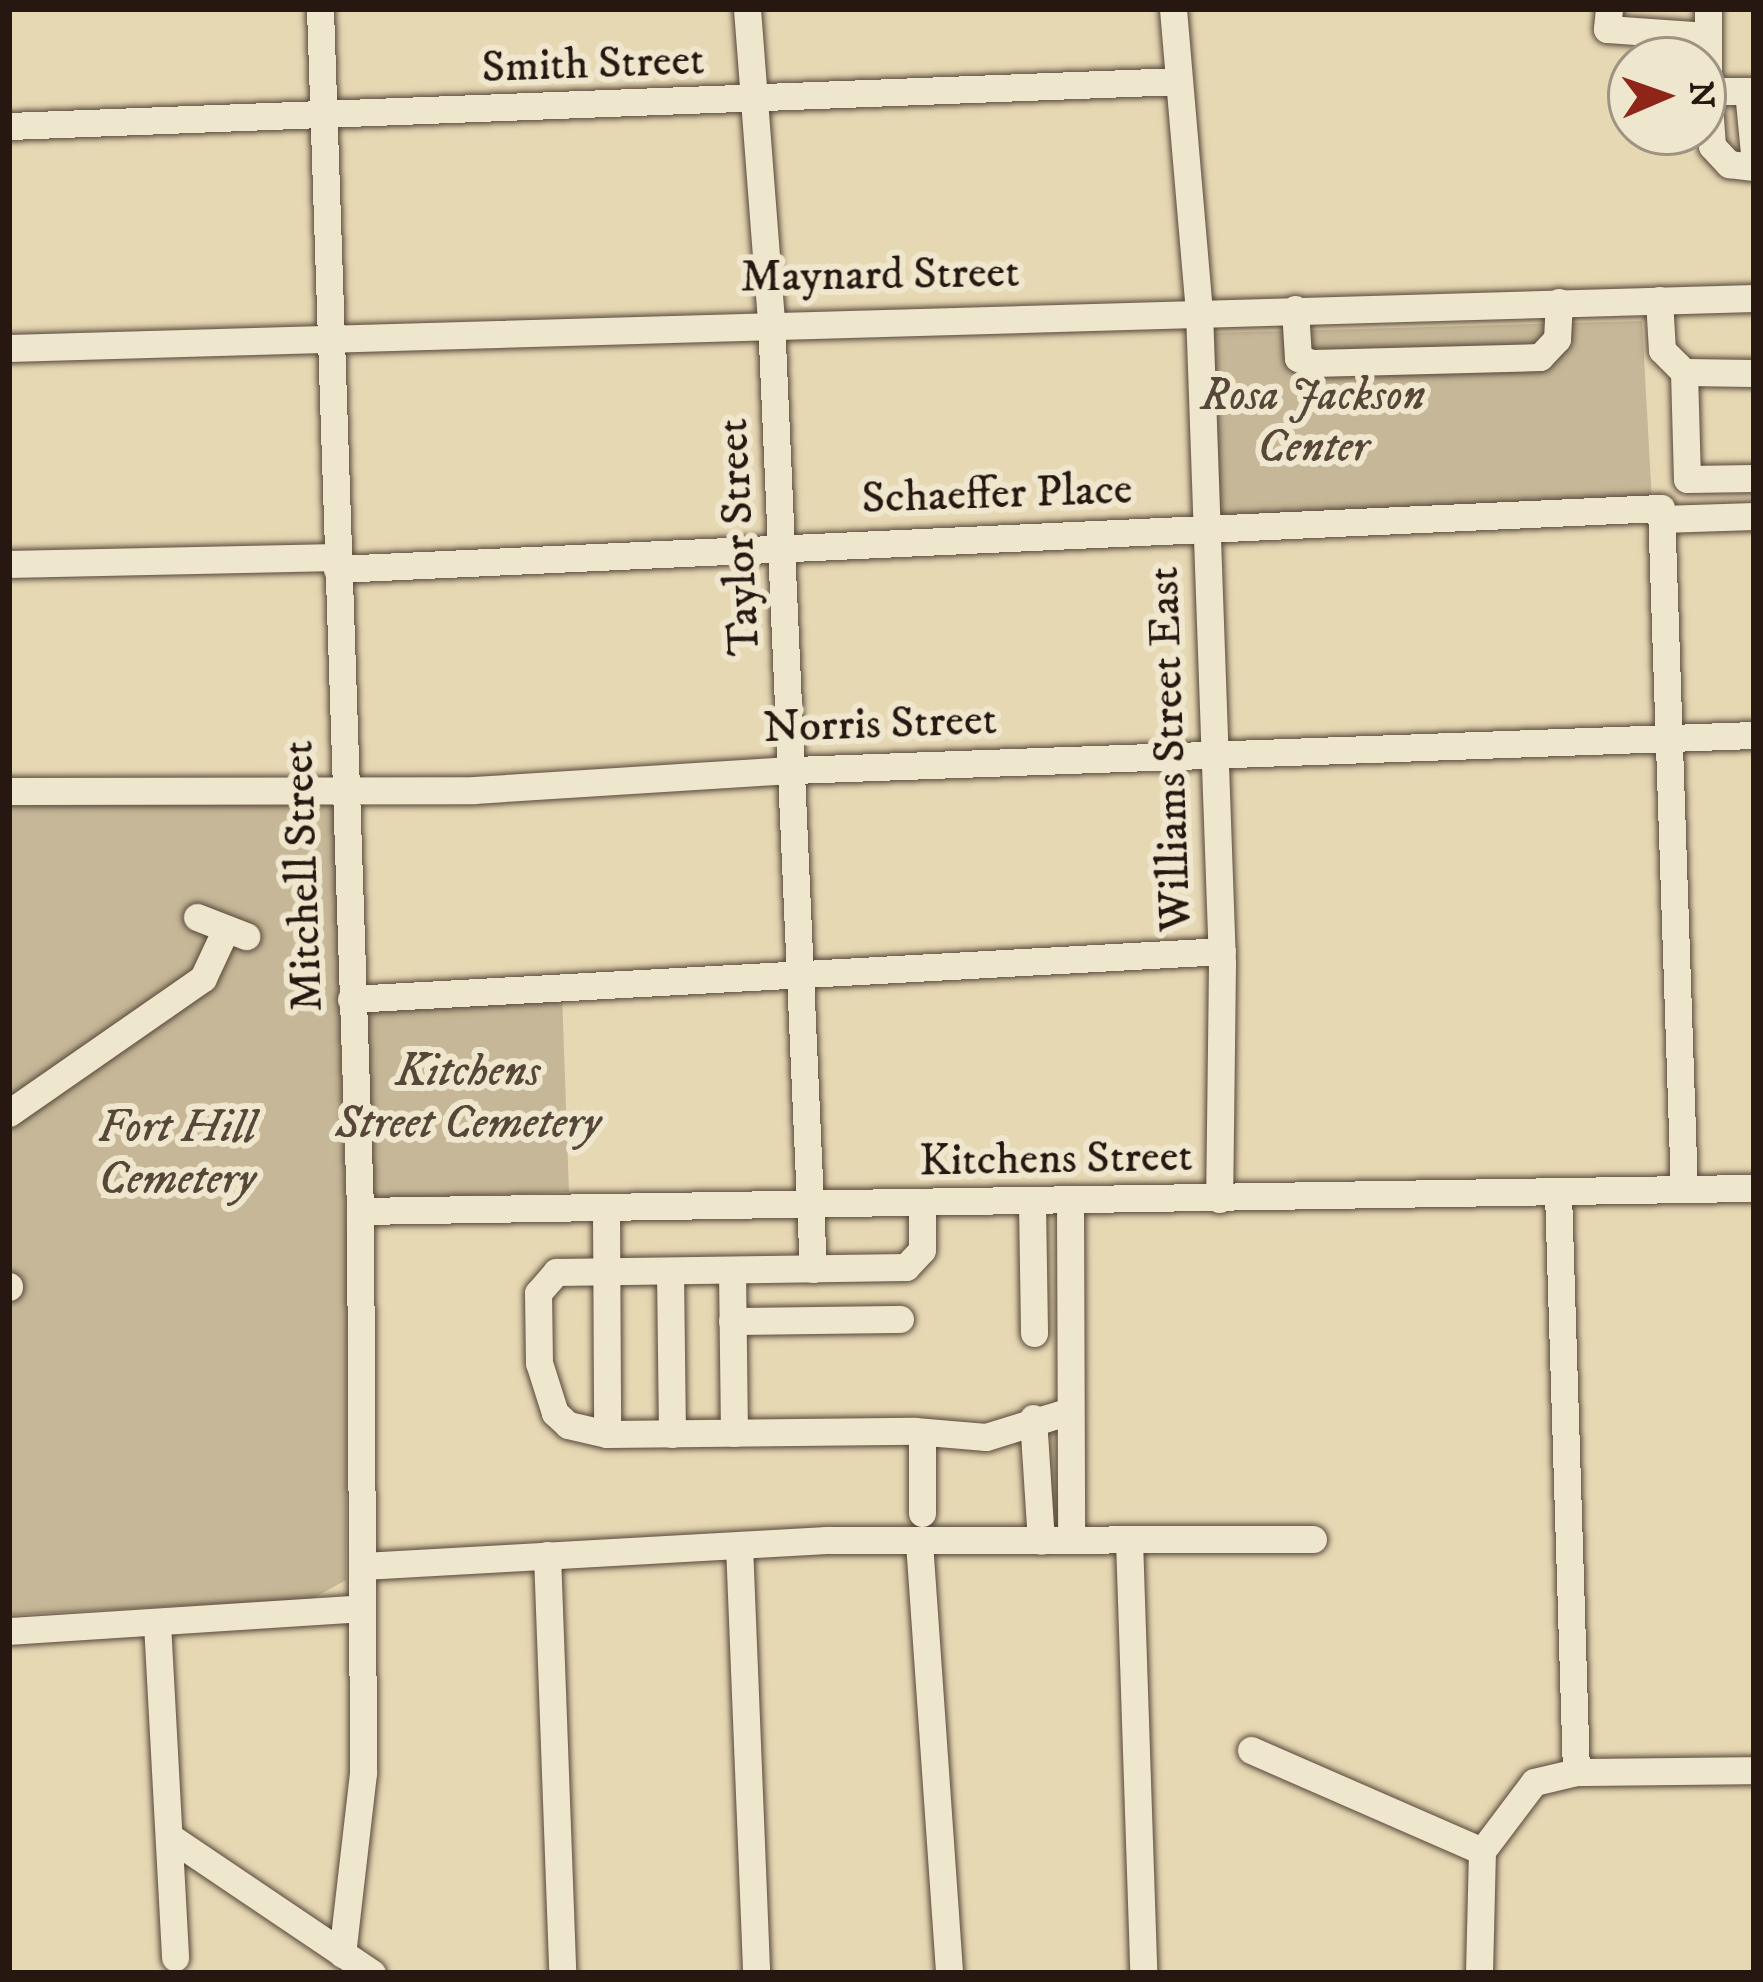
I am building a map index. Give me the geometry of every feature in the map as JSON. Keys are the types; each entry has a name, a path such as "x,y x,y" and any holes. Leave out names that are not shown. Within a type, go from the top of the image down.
{"street":[{"name":"Mitchell Street","path":"320,9 360,1211 363,1773 342,1954"},
{"name":"Taylor Street","path":"747,9 771,320 804,979 813,1269"},
{"name":"Williams Street East","path":"1173,9 1199,311 1222,951 1219,1198"},
{"path":"1609,9 1607,28 1708,23"},
{"name":"Smith Street","path":"9,126 754,103 1179,81"},
{"path":"1751,91 1754,153"},
{"path":"1721,156 1729,164 1754,167"},
{"name":"Maynard Street","path":"9,348 771,320 1754,298"},
{"path":"1659,300 1662,350 1684,373 1687,478 1754,478"},
{"path":"1295,309 1298,358 1312,363 1540,357 1557,339 1558,302"},
{"path":"1684,373 1754,373"},
{"path":"1661,513 1684,1189"},
{"name":"Schaeffer Place","path":"9,564 337,563 1661,513 1754,516"},
{"name":"Norris Street","path":"9,790 474,790 794,770 1754,735"},
{"path":"9,1113 203,978 236,932 197,917"},
{"path":"351,999 804,979 1222,951"},
{"name":"Kitchens Street","path":"360,1211 1754,1188"},
{"path":"1558,1193 1576,1772"},
{"path":"1070,1202 1071,1540"},
{"path":"1032,1203 1034,1334"},
{"path":"922,1204 916,1261 813,1269 556,1272 538,1293 538,1339 555,1413 568,1425 607,1434 922,1432 986,1437 1033,1418 1070,1411"},
{"path":"606,1208 607,1434"},
{"path":"732,1270 734,1433"},
{"path":"670,1271 671,1434"},
{"path":"733,1321 900,1319"},
{"path":"1033,1418 1041,1540"},
{"path":"922,1432 922,1513"},
{"path":"363,1565 740,1545 1313,1539"},
{"path":"1129,1540 1142,1973"},
{"path":"919,1542 949,1973"},
{"path":"740,1545 755,1973"},
{"path":"547,1555 562,1973"},
{"path":"9,1631 361,1608"},
{"path":"157,1623 175,1958"},
{"path":"1251,1750 1482,1851"},
{"path":"1480,1973 1482,1851 1534,1782 1576,1772 1754,1771"},
{"path":"172,1839 372,1973"}],"green space":[{"name":"Rosa Jackson Center","path":"1642,321 1652,501 1219,522 1212,333"},
{"name":"Fort Hill Cemetery","path":"334,805 347,1255 346,1580 312,1599 9,1615 9,806"},
{"name":"Kitchens Street Cemetery","path":"562,994 569,1192 367,1199 362,1009"}]}
